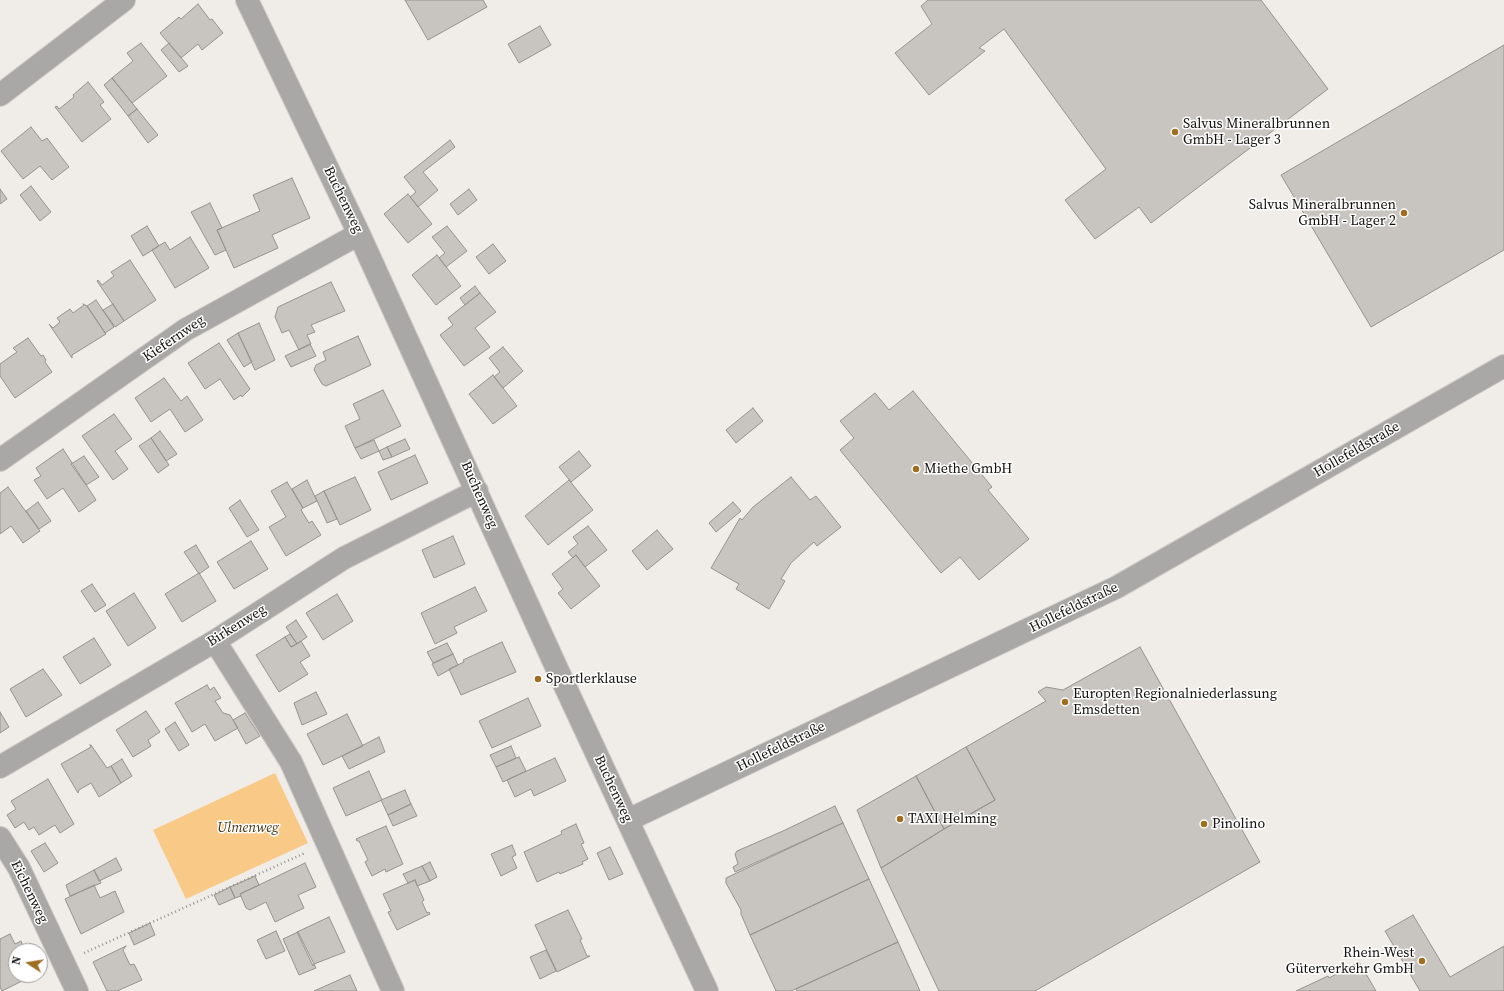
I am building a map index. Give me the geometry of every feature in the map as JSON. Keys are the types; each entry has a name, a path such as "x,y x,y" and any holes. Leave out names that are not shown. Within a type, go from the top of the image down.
{"street":[{"path":"0,95 124,0"},
{"name":"Buchenweg","path":"246,0 359,234 558,671 707,991"},
{"name":"Kiefernweg","path":"0,460 185,330 359,234"},
{"name":"Hollefeldstraße","path":"628,820 1118,587 1504,366"},
{"name":"Birkenweg","path":"0,767 214,641 344,558 477,491"},
{"path":"214,641 291,762 394,991"},
{"name":"Eichenweg","path":"0,838 20,868 77,991"}],"path":[{"path":"63,962 327,843"}],"green space":[{"name":"Ulmenweg","path":"275,773 308,843 186,899 153,830"}],"building":[{"path":"405,0 483,0 487,7 428,40"},
{"name":"Salvus Mineralbrunnen GmbH - Lager 3","path":"928,0 1261,0 1328,89 1151,223 1139,207 1095,239 1065,200 1106,169 1004,29 979,48 985,51 929,95 895,53 932,24 921,6"},
{"path":"198,4 210,20 212,19 223,33 202,50 198,44 181,58 160,33 179,17 181,19"},
{"path":"540,26 551,45 519,63 508,44"},
{"path":"141,43 167,76 132,103 112,78 133,61 127,53"},
{"path":"169,43 188,66 179,72 161,50"},
{"name":"Salvus Mineralbrunnen GmbH - Lager 2","path":"1504,45 1504,250 1371,327 1281,175"},
{"path":"112,78 137,109 128,116 104,85"},
{"path":"88,82 104,102 100,105 111,119 82,142 55,107 57,106 59,109 74,97 73,95"},
{"path":"137,109 158,135 148,143 128,116"},
{"path":"31,127 42,141 47,138 69,167 52,180 40,166 23,179 1,151"},
{"path":"450,140 455,147 423,172 438,190 418,207 410,197 416,192 404,177"},
{"path":"292,178 310,218 272,235 278,248 234,268 217,230 260,211 253,195"},
{"path":"31,186 51,212 40,221 20,195"},
{"path":"0,189 7,199 0,204"},
{"path":"469,189 477,200 458,215 450,204"},
{"path":"408,194 432,224 408,243 384,214"},
{"path":"210,203 222,228 217,230 226,250 215,255 191,212"},
{"path":"147,226 159,246 143,256 131,236"},
{"path":"447,226 467,251 446,267 439,258 445,253 432,237"},
{"path":"190,237 209,268 175,288 152,250 165,242 170,250"},
{"path":"493,244 506,261 489,274 476,257"},
{"path":"437,255 461,286 436,305 412,275"},
{"path":"130,260 156,300 124,321 97,281 98,280 102,285 114,276 111,272"},
{"path":"331,282 345,311 311,325 315,332 307,335 311,344 299,350 289,330 282,333 275,317 278,307"},
{"path":"475,286 480,293 465,305 460,298"},
{"path":"480,293 496,312 475,328 490,347 464,366 440,335 453,325 448,318"},
{"path":"96,300 114,327 105,333 87,306"},
{"path":"83,304 87,306 106,334 72,355 72,358 49,324 53,328 60,322 57,318 70,309 73,313 84,305"},
{"path":"113,304 124,321 115,327 103,310"},
{"path":"259,323 275,360 255,370 238,333"},
{"path":"238,333 252,362 244,367 227,340"},
{"path":"358,336 371,365 326,386 322,384 314,370 316,365 326,360 323,352"},
{"path":"28,338 41,356 43,355 46,360 45,362 52,372 15,398 0,376 0,364 17,352 13,348"},
{"path":"219,343 250,389 242,397 241,395 234,400 220,379 205,389 188,363"},
{"path":"310,344 316,356 291,367 285,356"},
{"path":"503,347 523,371 503,388 494,377 500,372 489,358"},
{"path":"493,375 517,406 493,424 469,394"},
{"path":"164,378 181,401 187,396 203,420 185,432 170,409 151,422 135,398"},
{"path":"383,390 401,426 355,448 345,426 360,419 353,404"},
{"name":"Miethe GmbH","path":"913,391 992,487 988,490 1029,539 979,580 960,557 941,573 840,450 854,438 840,421 875,393 889,410"},
{"path":"753,408 763,421 736,443 726,430"},
{"path":"114,414 132,439 115,451 128,469 113,480 82,436"},
{"path":"160,431 177,454 166,461 151,438"},
{"path":"151,438 169,465 158,473 139,446"},
{"path":"405,439 410,449 392,457 387,447"},
{"path":"374,440 379,451 361,459 355,448"},
{"path":"387,447 392,457 383,460 379,451"},
{"path":"63,449 96,500 79,512 63,488 47,499 34,480 41,476 36,468"},
{"path":"579,451 591,466 571,482 559,467"},
{"path":"415,455 428,483 391,500 378,472"},
{"path":"84,456 99,477 86,485 71,464"},
{"path":"355,477 371,510 340,525 324,491"},
{"path":"791,477 810,500 816,496 841,527 817,546 814,542 791,563 781,579 785,581 769,609 736,589 739,584 711,568 740,518 742,520 753,507"},
{"path":"307,480 317,501 303,508 292,489"},
{"path":"569,480 593,510 548,545 525,516"},
{"path":"287,482 303,508 301,510 309,523 312,521 321,535 286,556 269,527 286,517 271,491"},
{"path":"8,487 40,531 23,543 11,526 0,534 0,493"},
{"path":"324,491 337,519 327,523 315,496"},
{"path":"240,500 259,530 247,537 229,508"},
{"path":"38,502 51,521 39,529 26,511"},
{"path":"733,502 741,511 716,532 709,523"},
{"path":"588,526 607,550 585,567 576,555 573,558 568,552 578,544 573,537"},
{"path":"657,530 673,549 647,570 632,551"},
{"path":"453,536 465,564 434,578 422,550"},
{"path":"251,541 268,569 234,589 217,562"},
{"path":"196,545 209,567 199,574 184,552"},
{"path":"576,555 600,586 571,609 558,593 563,589 552,574"},
{"path":"199,573 216,601 182,622 165,594"},
{"path":"92,584 106,605 95,612 81,591"},
{"path":"475,587 487,611 454,627 457,633 435,644 421,613"},
{"path":"134,593 156,628 128,646 106,611"},
{"path":"337,594 353,621 323,640 306,613"},
{"path":"296,620 307,637 297,644 286,627"},
{"path":"290,634 297,644 291,647 285,637"},
{"path":"285,637 291,647 301,641 310,656 300,662 308,674 279,692 256,655"},
{"path":"94,638 111,665 80,684 63,657"},
{"path":"502,642 516,672 461,695 449,669 464,662 463,660"},
{"path":"447,643 453,654 433,663 427,652"},
{"path":"1140,647 1260,862 1035,991 939,991 881,868 944,829 995,800 966,747 1046,701 1038,692 1046,687 1063,690"},
{"path":"453,654 458,665 438,676 432,664"},
{"path":"43,669 62,695 26,717 10,689"},
{"path":"207,685 210,690 214,687 221,698 215,701 223,713 230,715 238,728 215,741 205,724 192,732 175,703"},
{"path":"316,692 327,714 302,725 294,703"},
{"path":"528,698 541,726 492,748 479,721"},
{"path":"146,711 160,732 148,740 151,746 133,757 116,730"},
{"path":"0,712 9,727 0,733"},
{"path":"245,713 260,736 246,744 233,720"},
{"path":"347,714 363,746 323,765 307,734"},
{"path":"175,722 189,745 179,751 165,729"},
{"path":"379,737 385,752 349,769 342,756"},
{"path":"90,745 107,768 111,766 121,783 99,797 91,783 79,790 78,793 61,764 91,747"},
{"path":"511,746 516,758 496,767 490,755"},
{"path":"966,747 995,800 944,829 916,776"},
{"path":"519,757 526,771 503,782 496,767"},
{"path":"555,758 566,781 534,796 531,789 515,797 507,780"},
{"path":"122,759 132,776 121,783 111,766"},
{"path":"369,771 382,800 346,816 333,788"},
{"name":"TAXI Helming","path":"916,776 944,829 881,868 857,810"},
{"path":"48,779 74,824 60,833 55,825 39,835 34,827 29,830 24,822 15,828 7,815 16,809 11,801"},
{"path":"405,790 411,804 388,815 381,800"},
{"path":"411,804 417,816 393,826 388,815"},
{"path":"835,806 843,823 735,872 733,867 738,864 735,854 737,851"},
{"path":"843,823 869,879 750,935 741,914 741,910 726,883 726,878"},
{"path":"576,824 584,843 581,844 588,859 582,862 583,864 560,874 559,872 537,882 524,852 562,834 561,831"},
{"path":"386,826 403,864 386,872 385,869 372,876 365,862 368,860 359,841 356,839"},
{"path":"45,843 58,863 44,872 31,851"},
{"path":"512,845 516,855 512,857 517,868 501,876 491,854"},
{"path":"610,847 623,874 609,880 597,853"},
{"path":"116,858 122,870 99,881 94,870"},
{"path":"430,862 437,877 430,881 422,866"},
{"path":"305,863 316,887 298,895 304,908 275,922 266,902 250,910 246,908 240,894"},
{"path":"422,866 430,881 417,886 415,880 408,883 403,874"},
{"path":"94,870 101,883 70,896 66,885"},
{"path":"255,876 259,885 235,898 230,887"},
{"path":"869,879 898,942 791,991 776,991 750,935"},
{"path":"415,880 424,900 422,902 427,913 429,912 430,914 397,930 388,912 391,911 383,894"},
{"path":"94,885 100,898 115,891 124,912 81,934 65,899"},
{"path":"230,887 235,898 219,905 214,895"},
{"path":"568,910 582,939 580,940 587,956 590,956 557,972 535,925"},
{"name":"Rhein-West Güterverkehr GmbH","path":"1413,915 1450,977 1504,946 1504,991 1420,991 1385,931"},
{"path":"329,917 345,952 314,964 313,966 297,932"},
{"path":"150,923 155,935 134,945 129,933"},
{"path":"276,931 285,951 266,959 257,940"},
{"path":"298,932 316,968 299,975 283,939"},
{"path":"10,934 14,943 8,943 8,983 18,983 2,991 0,987 0,939"},
{"path":"898,942 920,991 797,991 796,989"},
{"path":"126,946 123,950 130,965 134,964 142,980 117,991 107,991 93,962"},
{"path":"546,950 556,971 540,979 530,957"},
{"path":"1359,962 1376,991 1296,991 1328,976 1329,978"},
{"path":"350,975 357,991 314,991"}],"place":[{"name":"Salvus Mineralbrunnen GmbH - Lager 3","path":"1175,132"},
{"name":"Salvus Mineralbrunnen GmbH - Lager 2","path":"1404,213"},
{"name":"Miethe GmbH","path":"916,469"},
{"name":"Sportlerklause","path":"538,679"},
{"name":"Europten Regionalniederlassung Emsdetten","path":"1065,702"},
{"name":"TAXI Helming","path":"900,819"},
{"name":"Pinolino","path":"1204,824"},
{"name":"Rhein-West Güterverkehr GmbH","path":"1422,961"}]}
